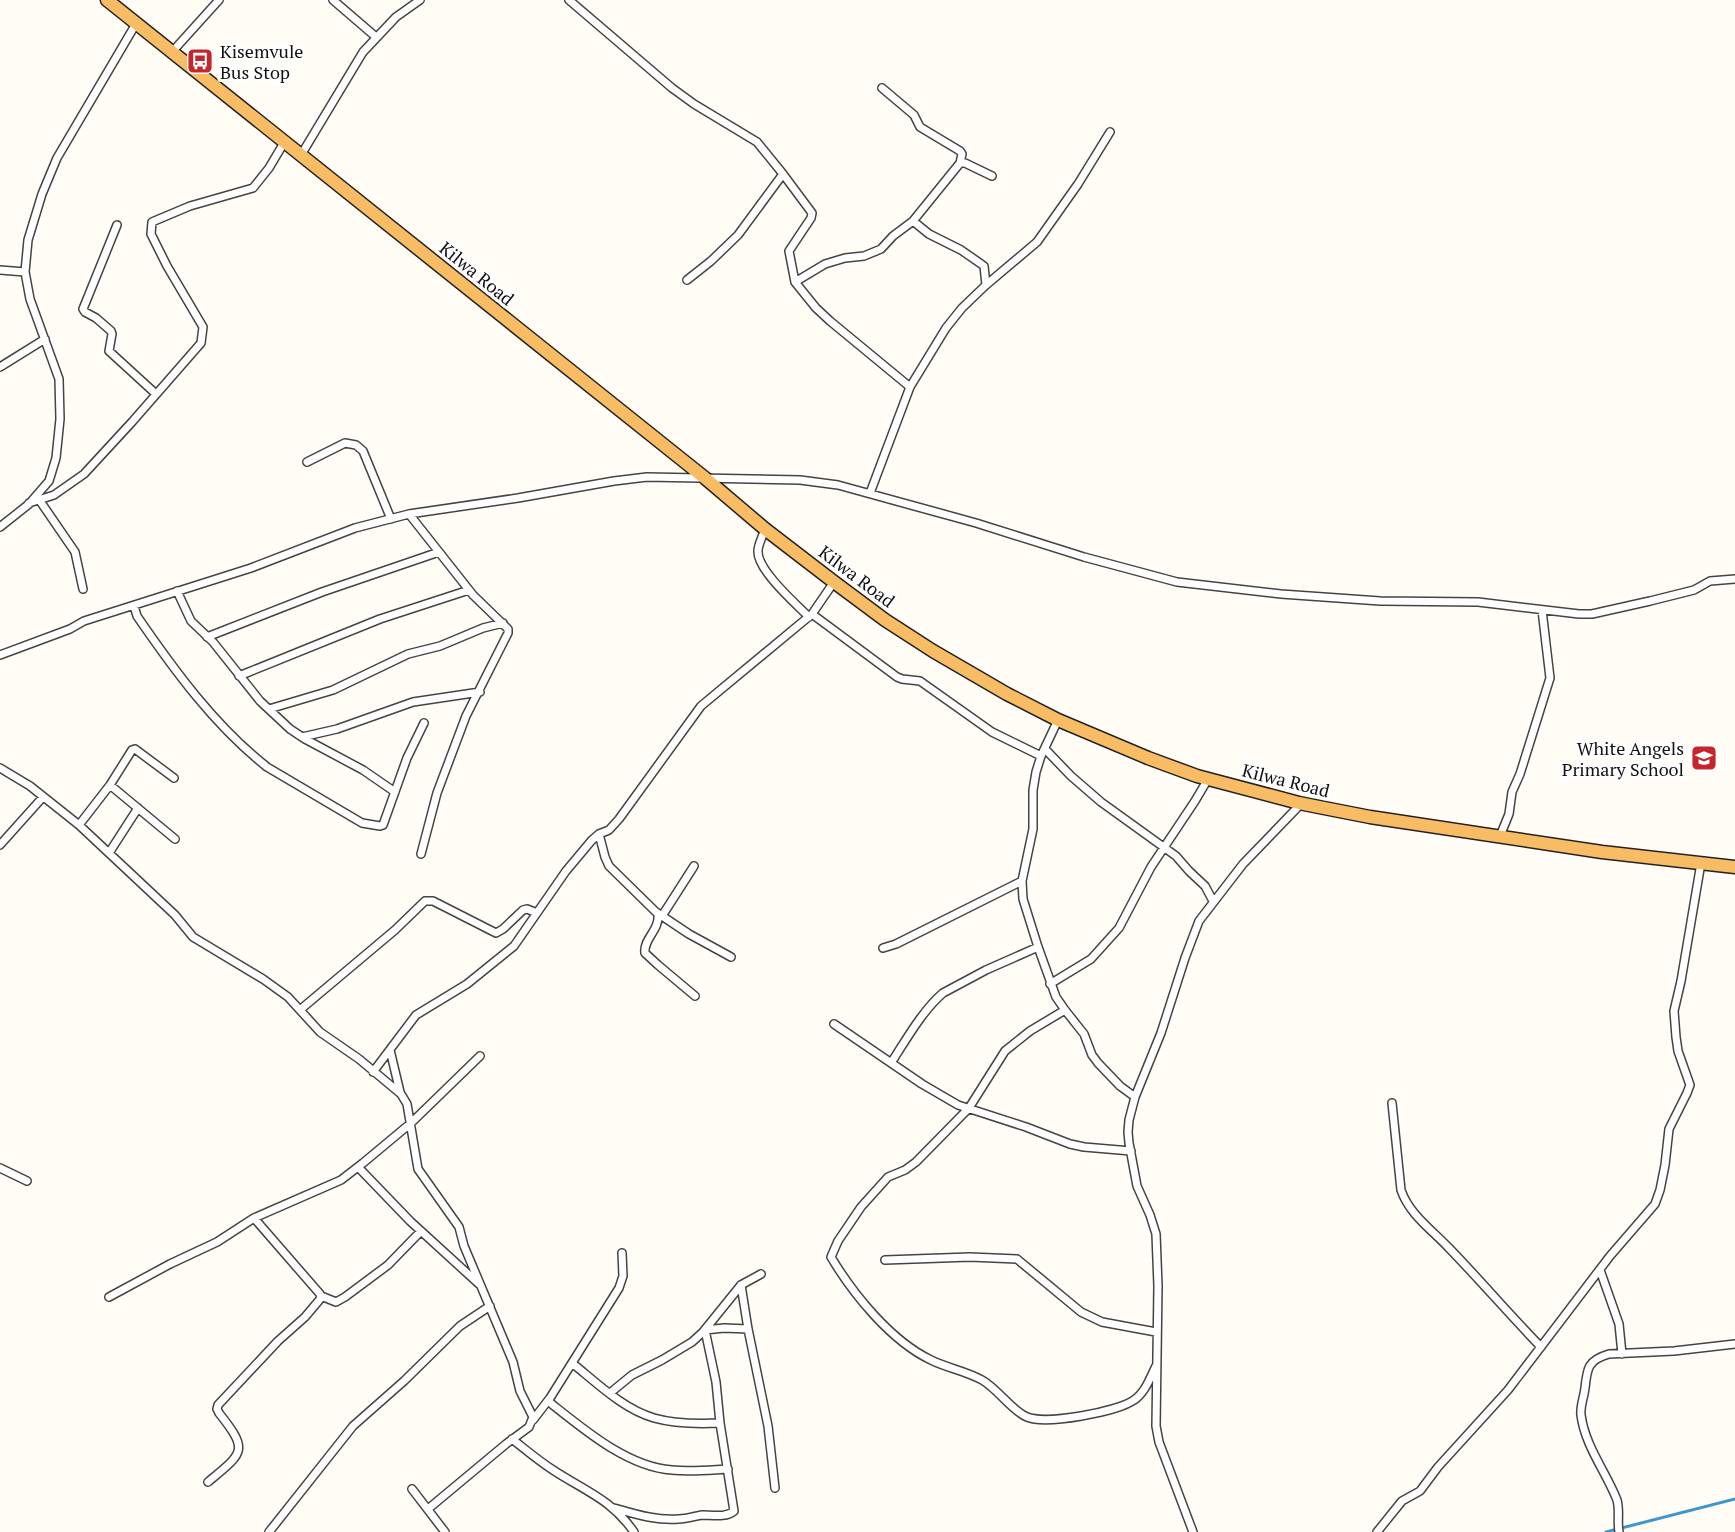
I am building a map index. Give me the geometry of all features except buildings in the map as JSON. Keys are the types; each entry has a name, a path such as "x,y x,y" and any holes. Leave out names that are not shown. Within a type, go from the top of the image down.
{"highway":[{"name":"Kilwa Road","path":"108,0 705,478 765,529 885,620 1007,694 1058,720 1148,758 1208,779 1299,803 1370,817 1602,852 1735,867"}],"street":[{"path":"171,51 219,0"},
{"path":"333,0 376,37"},
{"path":"301,154 363,52 396,17 420,0"},
{"path":"569,0 672,88 694,104 758,142 812,213 789,251 795,282 824,316 910,387"},
{"path":"0,527 29,504 45,487 53,471 60,419 59,379 30,299 25,272 28,240 42,194 57,158 137,22"},
{"path":"795,282 825,264 877,252 913,221 960,164 962,154 960,151 920,127 914,116 882,88"},
{"path":"870,493 910,387 946,328 962,308 986,285 1037,242 1078,184 1110,132"},
{"path":"29,504 60,491 84,474 201,343 203,327 151,234 152,223 190,206 253,188 269,168 285,141"},
{"path":"960,164 965,163 992,176"},
{"path":"687,280 738,235 783,174"},
{"path":"913,221 929,234 962,250 984,266 986,285"},
{"path":"117,225 83,309 111,331 109,351 156,394"},
{"path":"0,270 25,272"},
{"path":"0,367 45,339"},
{"path":"307,462 345,443 356,445 363,452 391,519"},
{"path":"0,655 70,629 84,621 251,568 355,528 409,514 647,477 817,481 870,493 1084,557 1177,582 1281,594 1380,601 1478,602 1568,614 1592,614 1694,590 1710,581 1735,579"},
{"path":"39,501 75,552 83,589"},
{"path":"409,514 481,604 507,627 508,633 466,716 442,779 421,854"},
{"path":"765,529 758,552 761,562 771,579 811,616 897,677 920,681 992,732 1043,752 1101,802 1176,856 1204,885 1213,901"},
{"path":"207,636 322,592 439,552"},
{"path":"373,1072 416,1015 467,984 514,946 566,871 599,834 609,830 620,819 701,706 811,616 834,582"},
{"path":"239,676 380,619 469,590"},
{"path":"177,591 191,621 207,636 269,709 290,729 363,770 395,792"},
{"path":"134,606 137,616 185,683 223,726 267,767 364,824 383,825 407,758 424,723"},
{"path":"1500,836 1509,814 1512,792 1520,774 1550,678 1542,610"},
{"path":"269,709 333,690 408,654 440,646 483,628 503,623"},
{"path":"302,737 337,729 413,702 480,692"},
{"path":"1058,720 1043,752 1033,790 1033,829 1022,881 1023,899 1050,984 1065,1010 1083,1034 1092,1055 1120,1086 1134,1097"},
{"path":"79,825 110,785 132,750 135,749 174,778"},
{"path":"0,768 30,786 79,825 174,915 193,937 263,979 288,997 320,1032 359,1059 401,1094"},
{"path":"1050,984 1091,959 1119,928 1164,846 1208,779"},
{"path":"110,785 175,839"},
{"path":"0,845 43,797"},
{"path":"1193,1532 1159,1442 1156,1426 1158,1287 1156,1234 1137,1186 1128,1131 1134,1097 1161,1033 1199,921 1243,864 1297,808 1299,803"},
{"path":"109,853 138,808"},
{"path":"599,834 604,857 609,866 636,895 689,934 731,957"},
{"path":"1377,1532 1397,1507 1422,1489 1438,1467 1508,1390 1657,1198 1665,1165 1669,1129 1689,1087 1678,1050 1674,1019 1701,863"},
{"path":"694,866 659,914 658,922 644,948 645,953 653,961 696,996"},
{"path":"883,948 896,944 1022,881"},
{"path":"301,1009 390,934 424,900 433,901 496,933 523,910 527,909 537,914"},
{"path":"891,1063 917,1024 943,993 986,970 1038,947"},
{"path":"1065,1010 1030,1031 1005,1051 969,1108 916,1162 905,1170 888,1177 861,1206 843,1231 831,1255 841,1275 866,1308 910,1348 933,1362 972,1375 987,1383 1028,1417 1065,1418 1120,1407 1139,1396 1156,1364"},
{"path":"834,1024 922,1084 958,1105 1026,1126 1070,1144 1131,1151"},
{"path":"390,1050 396,1081 411,1123 418,1168 459,1227 513,1362 520,1391 533,1420"},
{"path":"108,1297 217,1242 254,1218 341,1180 411,1123 480,1056"},
{"path":"1392,1103 1401,1190 1406,1203 1541,1347"},
{"path":"358,1167 421,1231 481,1286"},
{"path":"0,1168 27,1180"},
{"path":"254,1218 321,1296 336,1302 388,1265 421,1231"},
{"path":"428,1509 512,1439 530,1427 619,1288 623,1276 622,1253"},
{"path":"885,1260 970,1257 1017,1259 1082,1312 1102,1322 1156,1332"},
{"path":"1600,1270 1619,1324 1622,1354"},
{"path":"610,1393 632,1375 679,1351 697,1338 741,1285 761,1274"},
{"path":"741,1285 768,1426 775,1488"},
{"path":"208,1482 237,1456 239,1451 235,1433 219,1413 218,1405 278,1341 305,1317 320,1301 321,1296"},
{"path":"269,1532 353,1426 404,1381 460,1326 490,1306"},
{"path":"705,1330 748,1329"},
{"path":"614,1508 636,1515 670,1519 731,1514 734,1509 716,1382 705,1330"},
{"path":"1619,1532 1617,1502 1607,1476 1590,1444 1581,1413 1586,1373 1590,1364 1600,1356 1609,1354 1711,1348 1735,1344"},
{"path":"572,1364 626,1405 653,1418 696,1424 720,1423"},
{"path":"548,1401 589,1434 616,1451 643,1463 672,1470 728,1469"},
{"path":"512,1439 552,1469 602,1498 623,1517 634,1532"},
{"path":"412,1489 445,1532"}],"waterway":[{"path":"1606,1532 1735,1499"}],"place":[{"name":"Kisemvule Bus Stop","path":"200,61"},
{"name":"White Angels Primary School","path":"1704,758"}]}
